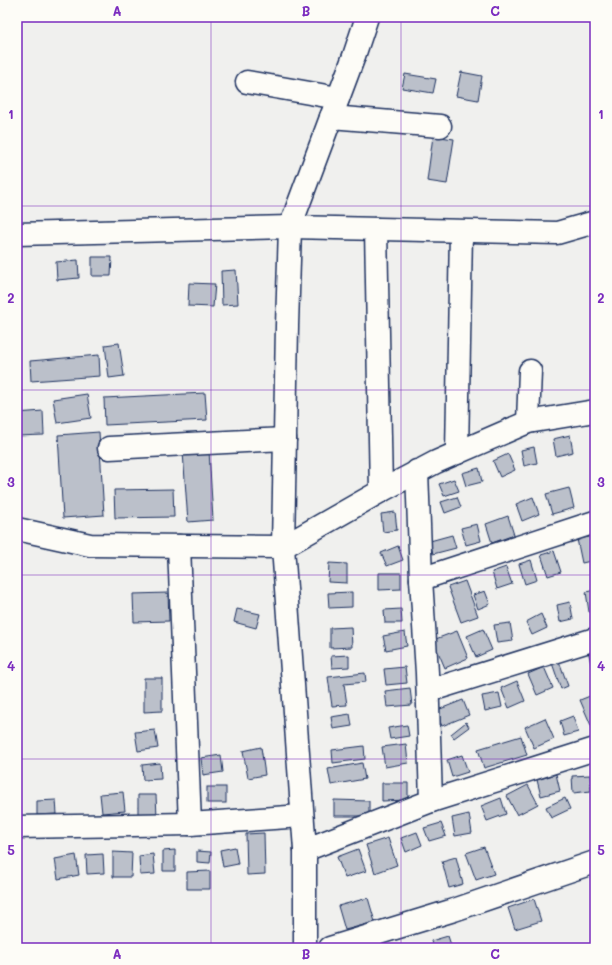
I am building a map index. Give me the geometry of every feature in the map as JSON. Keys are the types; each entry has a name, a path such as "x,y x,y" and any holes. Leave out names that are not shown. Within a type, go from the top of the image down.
{"street":[{"path":"305,948 305,850 283,547 290,227 354,56 367,17"},
{"path":"247,82 335,107 440,126"},
{"path":"17,234 290,227 556,233 595,222"},
{"path":"376,229 381,491"},
{"path":"457,453 461,232"},
{"path":"528,422 530,371"},
{"path":"17,529 90,545 283,547 381,491 436,462 528,422 595,410"},
{"path":"109,448 285,440"},
{"path":"417,472 421,578 428,691 431,801"},
{"path":"421,578 595,522"},
{"path":"179,546 190,824"},
{"path":"428,691 595,639"},
{"path":"305,850 431,801 595,749"},
{"path":"17,827 190,824 302,816"},
{"path":"330,948 454,910 595,862"}],"building":[{"path":"461,72 482,76 478,100 456,96"},
{"path":"405,74 436,79 433,93 402,88"},
{"path":"433,136 454,139 447,184 427,181"},
{"path":"92,257 112,257 111,276 92,276"},
{"path":"78,260 79,278 57,280 56,262"},
{"path":"236,270 238,304 222,305 221,271"},
{"path":"189,283 215,284 213,307 188,306"},
{"path":"119,343 124,376 109,378 105,345"},
{"path":"99,355 100,376 31,381 30,361"},
{"path":"205,393 207,420 105,425 104,398"},
{"path":"87,394 91,418 57,423 53,399"},
{"path":"43,411 44,435 17,436 17,413"},
{"path":"99,432 104,515 63,518 58,435"},
{"path":"570,435 573,452 556,456 553,439"},
{"path":"534,447 537,463 524,466 521,450"},
{"path":"209,450 213,520 188,522 183,452"},
{"path":"508,454 515,470 500,477 493,461"},
{"path":"479,468 482,482 466,486 462,473"},
{"path":"454,479 459,491 444,496 439,484"},
{"path":"569,488 574,508 552,514 546,494"},
{"path":"173,489 174,517 115,518 114,490"},
{"path":"457,497 461,507 445,513 441,502"},
{"path":"533,497 539,514 522,521 516,504"},
{"path":"395,512 397,530 383,532 381,514"},
{"path":"508,516 514,535 492,543 486,524"},
{"path":"477,524 481,541 466,545 461,528"},
{"path":"452,535 456,548 433,554 430,541"},
{"path":"595,536 595,560 582,563 577,539"},
{"path":"398,546 403,560 387,566 381,553"},
{"path":"554,551 561,572 548,576 541,555"},
{"path":"531,560 537,580 525,584 519,564"},
{"path":"329,563 347,564 347,583 328,582"},
{"path":"506,567 512,584 497,589 492,572"},
{"path":"379,573 401,573 401,589 379,590"},
{"path":"465,581 478,616 461,622 448,587"},
{"path":"595,590 595,611 589,612 586,592"},
{"path":"485,591 490,604 478,609 473,595"},
{"path":"352,592 352,607 329,608 328,593"},
{"path":"168,593 169,621 134,622 133,594"},
{"path":"570,602 573,619 560,622 557,605"},
{"path":"237,609 260,614 256,628 234,622"},
{"path":"401,609 402,623 385,623 384,610"},
{"path":"541,614 547,628 532,635 526,622"},
{"path":"510,623 513,641 497,643 494,625"},
{"path":"351,627 352,647 330,648 330,628"},
{"path":"483,629 492,650 476,657 467,636"},
{"path":"457,631 468,658 445,668 433,640"},
{"path":"405,632 407,646 386,650 383,636"},
{"path":"595,649 595,669 592,669 588,650"},
{"path":"349,655 349,667 332,668 331,656"},
{"path":"559,661 568,686 561,689 552,663"},
{"path":"405,667 407,683 386,685 384,669"},
{"path":"544,667 553,688 537,695 528,674"},
{"path":"365,673 366,682 344,684 347,705 332,706 328,677"},
{"path":"144,678 162,678 162,711 144,712"},
{"path":"517,681 525,701 509,708 501,688"},
{"path":"410,688 412,705 387,707 385,691"},
{"path":"499,693 502,707 485,711 482,696"},
{"path":"595,694 595,729 593,730 580,700"},
{"path":"463,700 469,715 442,726 435,711"},
{"path":"350,714 352,726 333,729 331,717"},
{"path":"573,716 578,732 564,736 560,721"},
{"path":"545,718 554,739 534,748 525,727"},
{"path":"466,722 469,727 454,738 451,734"},
{"path":"407,725 409,736 390,739 388,728"},
{"path":"155,730 158,748 138,751 135,732"},
{"path":"521,736 527,755 484,768 478,749"},
{"path":"406,744 408,763 385,767 382,747"},
{"path":"364,746 365,759 333,763 332,750"},
{"path":"261,747 265,775 248,778 243,751"},
{"path":"221,755 223,772 203,775 201,758"},
{"path":"462,755 468,772 452,777 447,760"},
{"path":"160,763 161,779 143,780 142,765"},
{"path":"362,763 365,779 331,785 328,769"},
{"path":"556,774 560,791 541,796 537,780"},
{"path":"590,775 591,791 573,793 572,776"},
{"path":"382,783 408,783 408,800 382,801"},
{"path":"528,785 538,804 517,815 507,796"},
{"path":"207,787 226,787 226,803 207,803"},
{"path":"123,792 125,811 102,813 100,794"},
{"path":"138,795 156,795 157,817 138,818"},
{"path":"501,798 506,814 487,821 481,806"},
{"path":"565,798 570,809 551,818 546,807"},
{"path":"56,800 57,814 37,815 37,801"},
{"path":"334,800 369,801 369,816 334,816"},
{"path":"469,814 472,833 455,836 452,818"},
{"path":"441,823 446,836 429,841 424,828"},
{"path":"417,832 422,845 406,852 401,838"},
{"path":"264,833 265,874 247,875 246,834"},
{"path":"388,838 397,865 375,873 366,845"},
{"path":"235,847 238,864 223,867 220,850"},
{"path":"484,847 494,874 476,880 466,853"},
{"path":"358,849 366,871 345,878 337,857"},
{"path":"175,850 175,871 163,871 163,851"},
{"path":"197,851 211,852 210,863 197,862"},
{"path":"113,852 132,853 131,877 113,877"},
{"path":"103,854 104,873 87,874 86,855"},
{"path":"153,854 155,874 140,875 139,856"},
{"path":"76,855 79,875 58,879 55,859"},
{"path":"456,857 463,884 449,888 442,861"},
{"path":"210,871 210,889 187,889 187,872"},
{"path":"368,898 375,922 345,930 338,906"},
{"path":"534,899 541,921 515,929 508,908"},
{"path":"448,936 452,948 433,948 431,941"}]}
